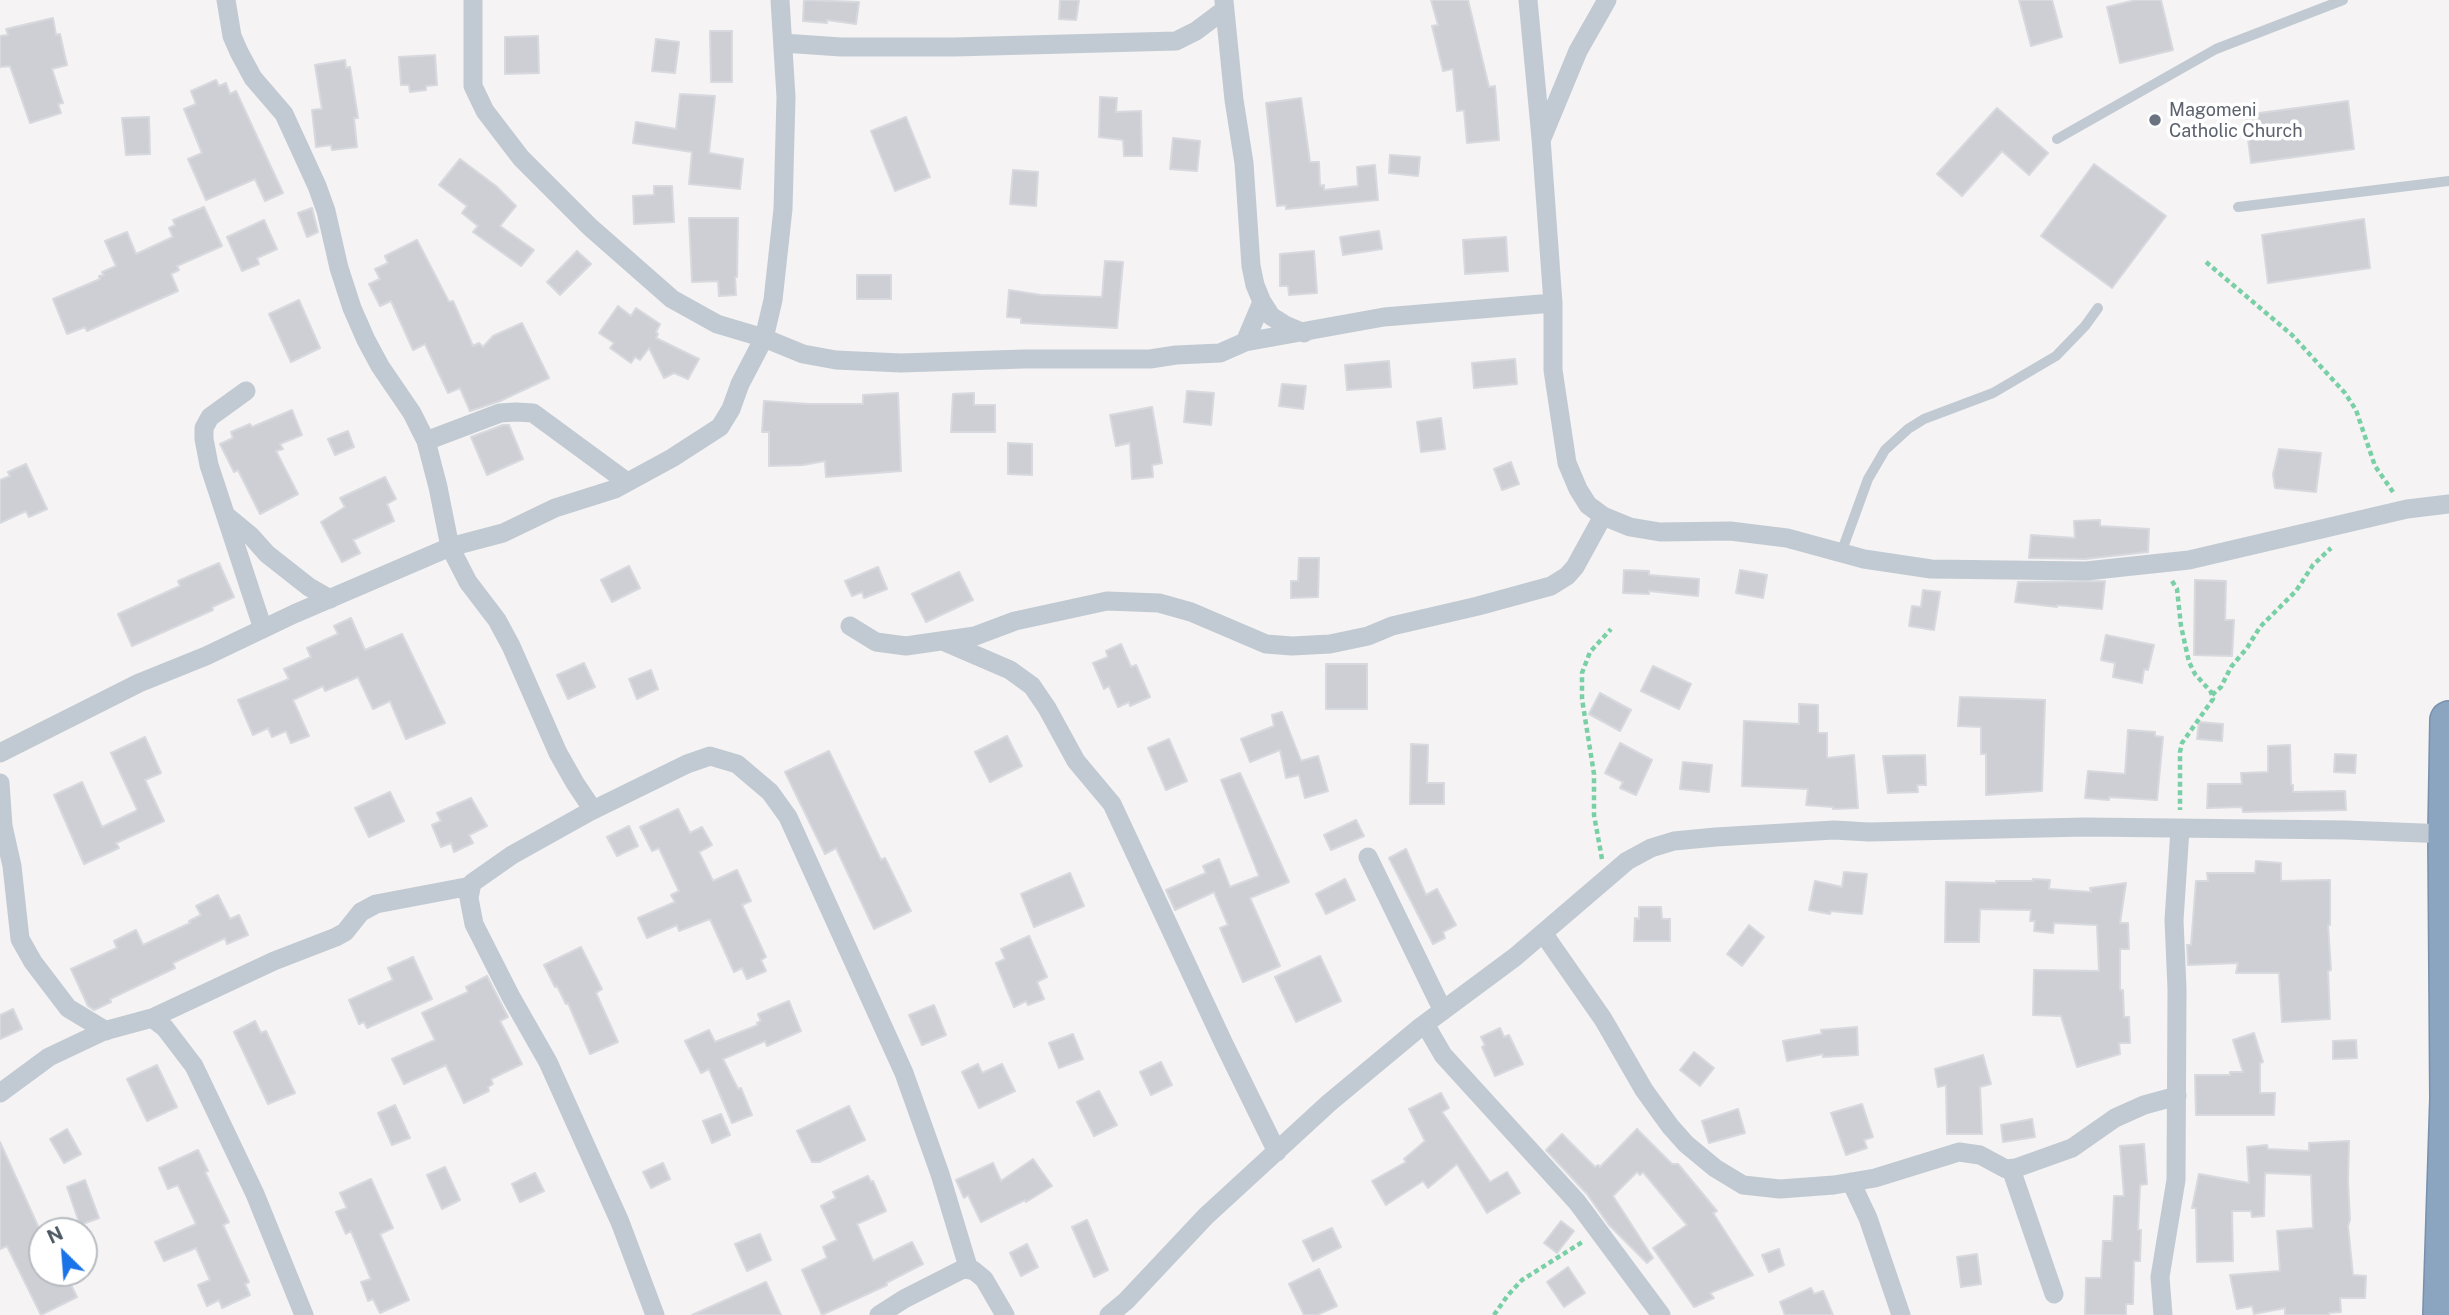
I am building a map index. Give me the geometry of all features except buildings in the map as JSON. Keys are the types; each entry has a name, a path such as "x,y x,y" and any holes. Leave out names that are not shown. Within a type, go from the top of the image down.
{"highway":[{"path":"2442,1315 2449,1098 2449,720"}],"street":[{"path":"226,0 232,36 239,52 253,78 284,114 317,186 348,298 366,340 380,366 412,412 426,441 450,547 468,582 511,646 558,753 593,810"},
{"path":"473,0 473,86 485,111 521,158 590,227 672,299 717,324 817,357 901,363 1150,359 1220,353 1245,342 1384,317 1553,303"},
{"path":"0,752 139,683 206,656 450,547 503,533 536,516 596,496 672,458 720,427 764,338 773,300 783,209 786,97 780,0"},
{"path":"1528,0 1553,303 1553,370 1567,463 1588,505 1603,516 1630,527 1660,532 1730,531 1787,538 1864,559 1931,569 2086,571 2189,560 2407,509 2449,504"},
{"path":"1541,138 1577,51 1607,0"},
{"path":"783,43 841,47 954,47 1176,41 1195,31 1224,5"},
{"path":"1224,5 1244,163 1251,267 1262,303 1271,316 1304,333"},
{"path":"1245,342 1262,303"},
{"path":"246,391 211,417 204,428 209,465 263,629"},
{"path":"426,441 500,414 533,413 627,482"},
{"path":"227,516 289,571 330,599"},
{"path":"849,626 876,642 906,646 975,636 1015,621 1107,601 1159,603 1200,615 1266,644 1330,644 1551,586 1575,567 1603,516"},
{"path":"945,642 1010,670 1032,686 1076,761 1112,804 1277,1152"},
{"path":"655,1315 620,1222 548,1062 474,924 469,898 471,886 480,876 512,855 593,810 710,755 737,764 770,792 788,817 894,1048 936,1161 969,1270"},
{"path":"0,783 20,939 33,962 68,1008 106,1031"},
{"path":"1109,1315 1126,1301 1206,1216 1329,1103 1425,1024 1544,933 1627,861 1651,848 1674,841 1834,830 1869,832 2085,827 2447,834"},
{"path":"2164,1315 2160,1277 2176,1180 2177,989 2174,920 2178,829"},
{"path":"1368,857 1444,1011"},
{"path":"0,1093 49,1057 106,1031 152,1018 274,961 336,937 345,932 361,912 376,904 471,886"},
{"path":"1544,933 1603,1019 1648,1096 1670,1126 1695,1152 1743,1185 1780,1188 1851,1182 1875,1178 1959,1152 1980,1155 2001,1167 2011,1169 2072,1148 2115,1118 2144,1105 2177,1096"},
{"path":"152,1018 165,1028 194,1066 255,1194 304,1315"},
{"path":"1425,1024 1443,1055 1537,1156 1598,1230 1661,1315"},
{"path":"2011,1169 2054,1294"},
{"path":"1851,1182 1872,1231 1901,1315"},
{"path":"879,1315 963,1269 984,1279 1005,1315"}],"lane":[{"path":"2057,139 2216,49 2343,0"},
{"path":"2238,207 2449,181"},
{"path":"1841,553 1868,479 1885,450 1924,419 1993,393 2056,356 2098,308"}],"path":[{"path":"2206,262 2292,335 2346,393 2356,410 2375,466 2407,509"},
{"path":"2212,695 2221,687 2231,667 2260,627 2296,591 2322,556 2360,522"},
{"path":"2159,563 2177,589 2180,626 2189,662 2212,695 2212,703 2182,743 2178,829"},
{"path":"1605,880 1594,816 1594,774 1582,673 1590,652 1611,629"},
{"path":"1494,1315 1508,1294 1522,1280 1598,1230"}],"place":[{"name":"Magomeni Catholic Church","path":"2155,120"}]}
